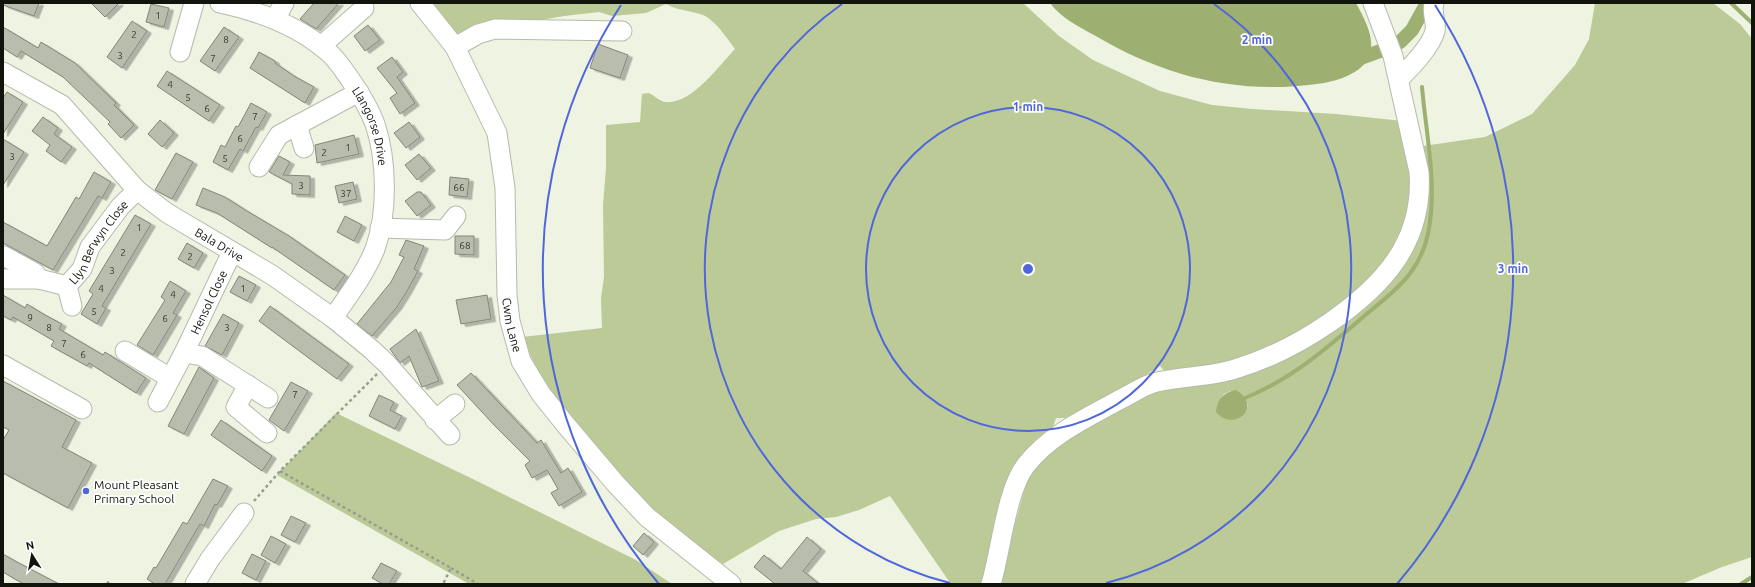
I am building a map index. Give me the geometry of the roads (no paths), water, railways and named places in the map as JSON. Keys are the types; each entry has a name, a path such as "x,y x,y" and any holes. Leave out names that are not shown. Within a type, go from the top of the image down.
{"street":[{"path":"180,52 194,3"},
{"name":"Llangorse Drive","path":"220,3 259,13 274,19 306,35 321,46 340,64 359,92 375,123 384,181 383,210 380,228 374,249 359,281 332,318"},
{"path":"274,19 284,3"},
{"name":"Cwm Lane","path":"420,3 455,47 497,133 505,188 507,295 510,321 521,361 541,394 565,424 615,483 647,517 731,584"},
{"path":"991,584 1009,509 1019,476 1034,456 1047,443 1060,423 1101,413 1138,389 1157,382 1209,375 1235,369 1281,352 1317,332 1361,300 1386,276 1402,252 1412,229 1417,211 1420,187 1413,139 1389,43 1373,3"},
{"path":"1398,79 1409,70 1426,48 1435,32 1433,12 1434,3"},
{"path":"321,46 364,8"},
{"path":"455,47 478,34 495,29 622,31"},
{"name":"Bala Drive","path":"3,72 62,105 137,190 167,213 272,275 332,318 371,349 387,364 435,420 450,435"},
{"path":"259,167 280,135 294,126 359,92"},
{"path":"294,126 304,148"},
{"name":"Llyn Berwyn Close","path":"37,276 67,286 82,269 90,247 120,207 137,190"},
{"path":"380,228 445,230 456,216"},
{"name":"Hensol Close","path":"158,402 184,353 232,252"},
{"path":"4,256 37,276"},
{"path":"3,279 37,276"},
{"path":"67,286 72,306"},
{"path":"125,351 170,378"},
{"path":"184,353 202,356 268,398"},
{"path":"3,365 82,409"},
{"path":"1151,384 1165,371"},
{"path":"248,385 236,408 267,433"},
{"path":"435,420 455,404"},
{"path":"194,584 210,559 244,513"}],"waterway":[{"path":"1400,42 1412,30 1427,3"},
{"path":"1731,3 1752,23"},
{"path":"1361,58 1383,50"},
{"path":"1245,398 1279,381 1325,349 1397,289 1407,278 1417,263 1428,234 1432,198 1432,179 1422,87"},
{"path":"1741,584 1752,577"}],"place":[{"name":"Mount Pleasant Primary School","path":"86,491"}]}
